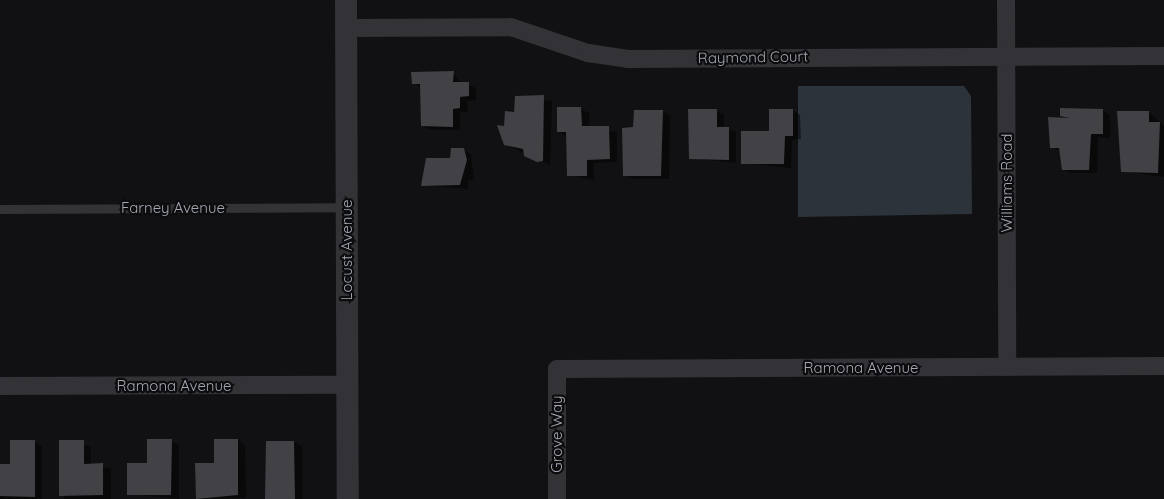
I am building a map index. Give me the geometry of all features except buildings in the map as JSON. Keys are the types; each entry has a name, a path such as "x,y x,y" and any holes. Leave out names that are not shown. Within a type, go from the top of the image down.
{"street":[{"name":"Locust Avenue","path":"346,0 348,499"},
{"name":"Williams Road","path":"1006,0 1007,367"},
{"name":"Raymond Court","path":"346,28 511,27 588,53 628,58 1164,56"},
{"name":"Ramona Avenue","path":"557,369 1164,366"},
{"name":"Grove Way","path":"557,369 557,499"},
{"name":"Ramona Avenue","path":"0,386 348,385"}],"lane":[{"name":"Farney Avenue","path":"0,209 347,207"}],"shaded area":[{"path":"798,86 964,86 971,96 972,214 798,217"}]}
